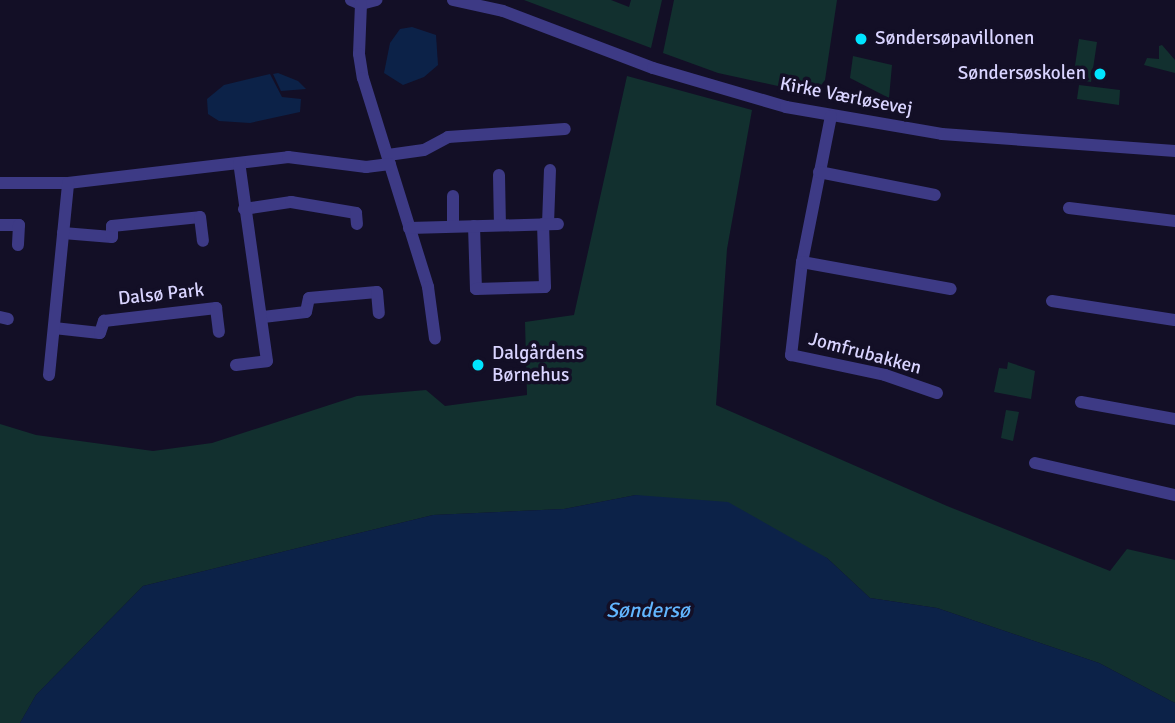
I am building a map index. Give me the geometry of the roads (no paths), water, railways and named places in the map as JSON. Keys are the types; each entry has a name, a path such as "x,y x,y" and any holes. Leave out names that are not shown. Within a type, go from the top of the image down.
{"street":[{"path":"376,0 356,2 359,54 428,286 435,339"},
{"name":"Kirke Værløsevej","path":"453,0 524,18"},
{"name":"Kirke Værløsevej","path":"486,0 524,18 653,68 831,116 942,134 1175,151"},
{"name":"Jomfrubakken","path":"831,116 802,262 791,355 885,376 937,393"},
{"path":"0,183 68,183 298,158 366,167 424,150 448,137 565,129"},
{"path":"236,365 267,361 263,317 244,209 239,163"},
{"path":"474,226 477,289 545,287 550,224 550,170"},
{"path":"819,172 935,195"},
{"path":"499,175 500,225"},
{"path":"49,375 68,183"},
{"path":"453,196 453,226"},
{"path":"244,209 291,202 356,213 357,224"},
{"path":"1069,208 1175,221"},
{"path":"63,233 112,237 112,226 200,217 203,241"},
{"path":"409,228 550,224"},
{"path":"0,225 19,225 18,245"},
{"path":"802,262 951,289"},
{"path":"263,317 306,312 309,298 377,292 379,313"},
{"path":"1052,301 1175,320"},
{"name":"Dalsø Park","path":"54,328 100,333 104,321 216,309 219,332"},
{"path":"1082,402 1175,419"},
{"path":"1035,463 1175,495"}],"water":[{"path":"412,27 436,35 438,65 424,77 403,85 384,73 390,43 400,29"},
{"path":"278,73 298,81 306,89 281,91 273,74"},
{"path":"270,74 282,97 301,99 300,112 250,123 219,121 208,114 207,99 224,85"},
{"name":"Søndersø","path":"636,495 728,502 827,558 870,598 937,608 1099,663 1175,703 1175,723 20,723 36,695 143,586 433,515 564,509"}],"place":[{"name":"Søndersøpavillonen","path":"861,39"},
{"name":"Søndersøskolen","path":"1100,74"},
{"name":"Dalgårdens Børnehus","path":"478,365"}]}
